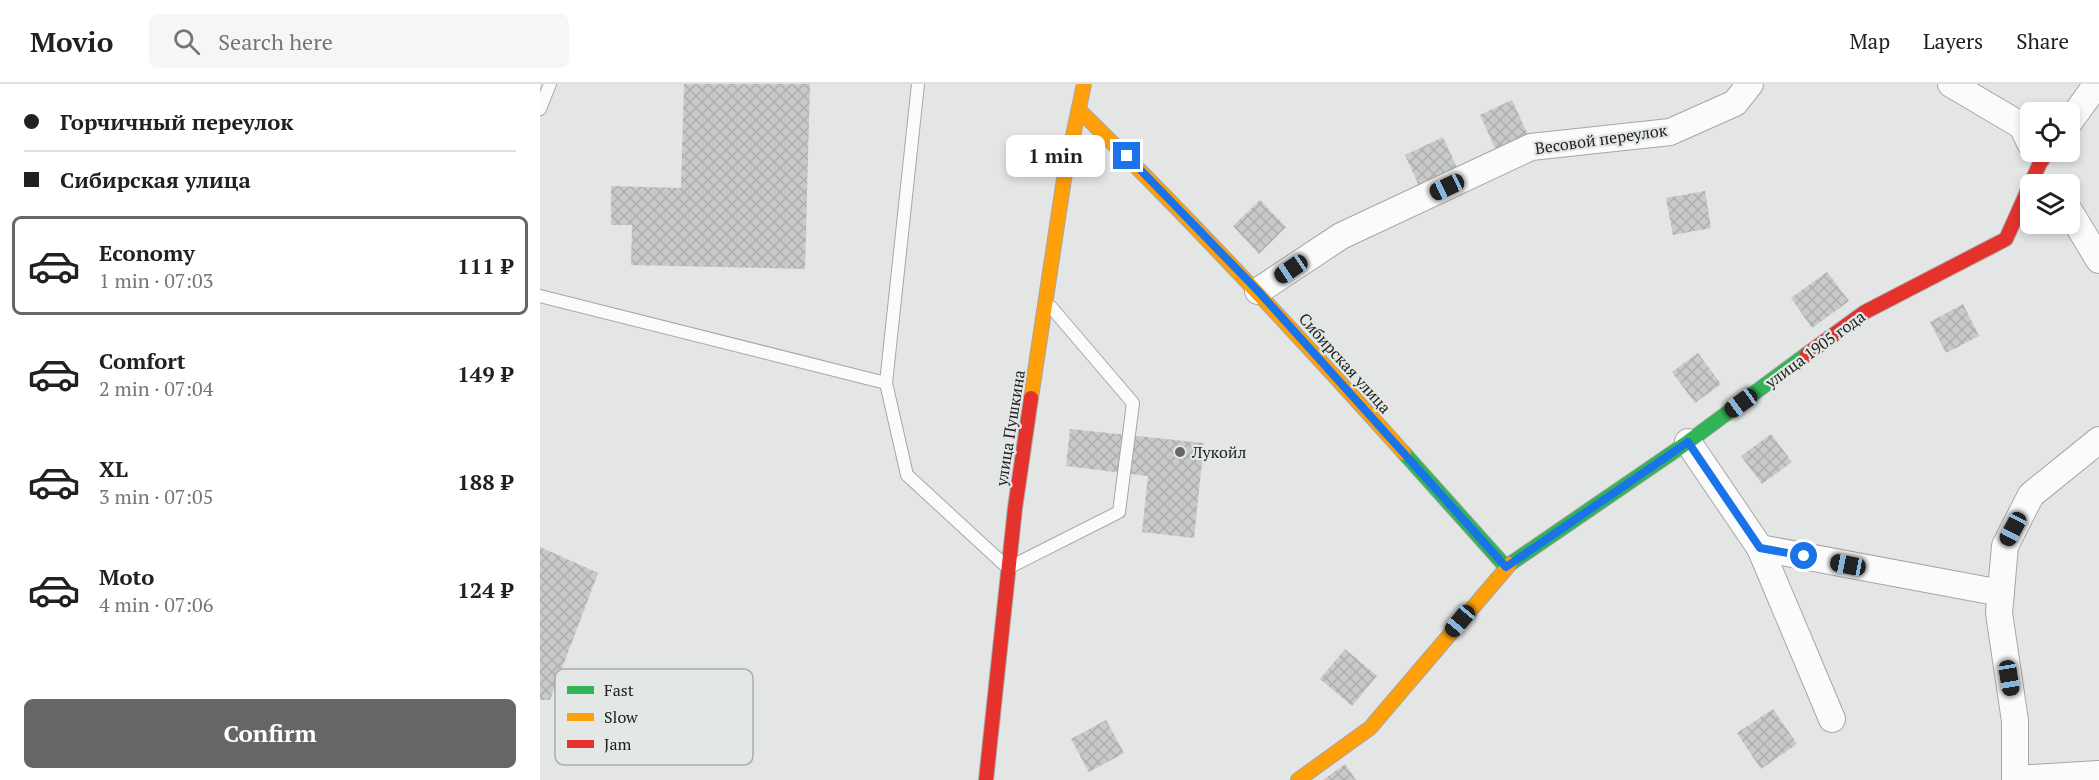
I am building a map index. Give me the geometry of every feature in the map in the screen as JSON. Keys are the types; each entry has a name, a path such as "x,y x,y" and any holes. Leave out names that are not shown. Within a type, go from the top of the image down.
{"street":[{"name":"улица Пушкина","path":"986,780 1015,508 1064,180 1084,84"},
{"name":"Весовой переулок","path":"1258,291 1341,236 1531,147 1670,132 1735,103 1750,84"},
{"path":"1951,84 2020,125"},
{"path":"2080,107 2097,84"},
{"name":"Сибирская улица","path":"1079,110 1258,291 1506,567"},
{"name":"улица 1905 года","path":"1298,780 1370,728 1506,567 1688,442 1865,312 2006,239 2040,162"},
{"path":"2080,229 2099,260"},
{"path":"2099,440 2031,495 2005,546 2000,603 2015,721 2015,779 2099,774"},
{"path":"1688,442 1760,548 1832,719"},
{"path":"1760,548 2000,603"}],"lane":[{"path":"540,109 550,84"},
{"path":"918,84 886,382 907,475 1008,568 1119,512 1133,402 1046,301"},
{"path":"540,296 886,382"}],"building":[{"path":"684,84 810,84 805,269 631,265 632,225 611,225 611,186 681,188"},
{"path":"1512,100 1528,135 1496,150 1480,115"},
{"path":"1443,137 1458,170 1420,188 1405,155"},
{"path":"1705,191 1711,228 1673,235 1666,198"},
{"path":"1260,200 1286,227 1259,254 1233,226"},
{"path":"1827,272 1849,301 1812,328 1791,298"},
{"path":"1963,304 1979,336 1946,353 1930,322"},
{"path":"1698,353 1721,384 1695,403 1672,372"},
{"path":"1070,429 1204,443 1194,538 1142,532 1148,476 1066,466"},
{"path":"1771,434 1792,462 1762,484 1741,456"},
{"path":"540,547 598,573 562,669 555,669 555,687 550,700 540,700"},
{"path":"1345,649 1377,676 1352,706 1320,679"},
{"path":"1773,709 1797,744 1761,769 1737,733"},
{"path":"1106,720 1124,753 1089,772 1071,739"},
{"path":"1345,764 1356,780 1323,780"}],"traffic: fast":[{"path":"1510,564 1688,442 1807,354"},
{"path":"1404,453 1506,567"}],"traffic: slow":[{"path":"1031,398 1064,179 1084,84"},
{"path":"1079,110 1244,279 1404,453"},
{"path":"1298,780 1370,728 1510,564"}],"traffic: jam":[{"path":"1807,354 1865,312 2006,239 2041,162"},
{"path":"986,780 1015,508 1031,398"}],"place":[{"name":"Лукойл","path":"1180,452"}],"route":[{"path":"1127,156 1258,291 1506,567 1688,442 1760,548 1804,556"}]}
